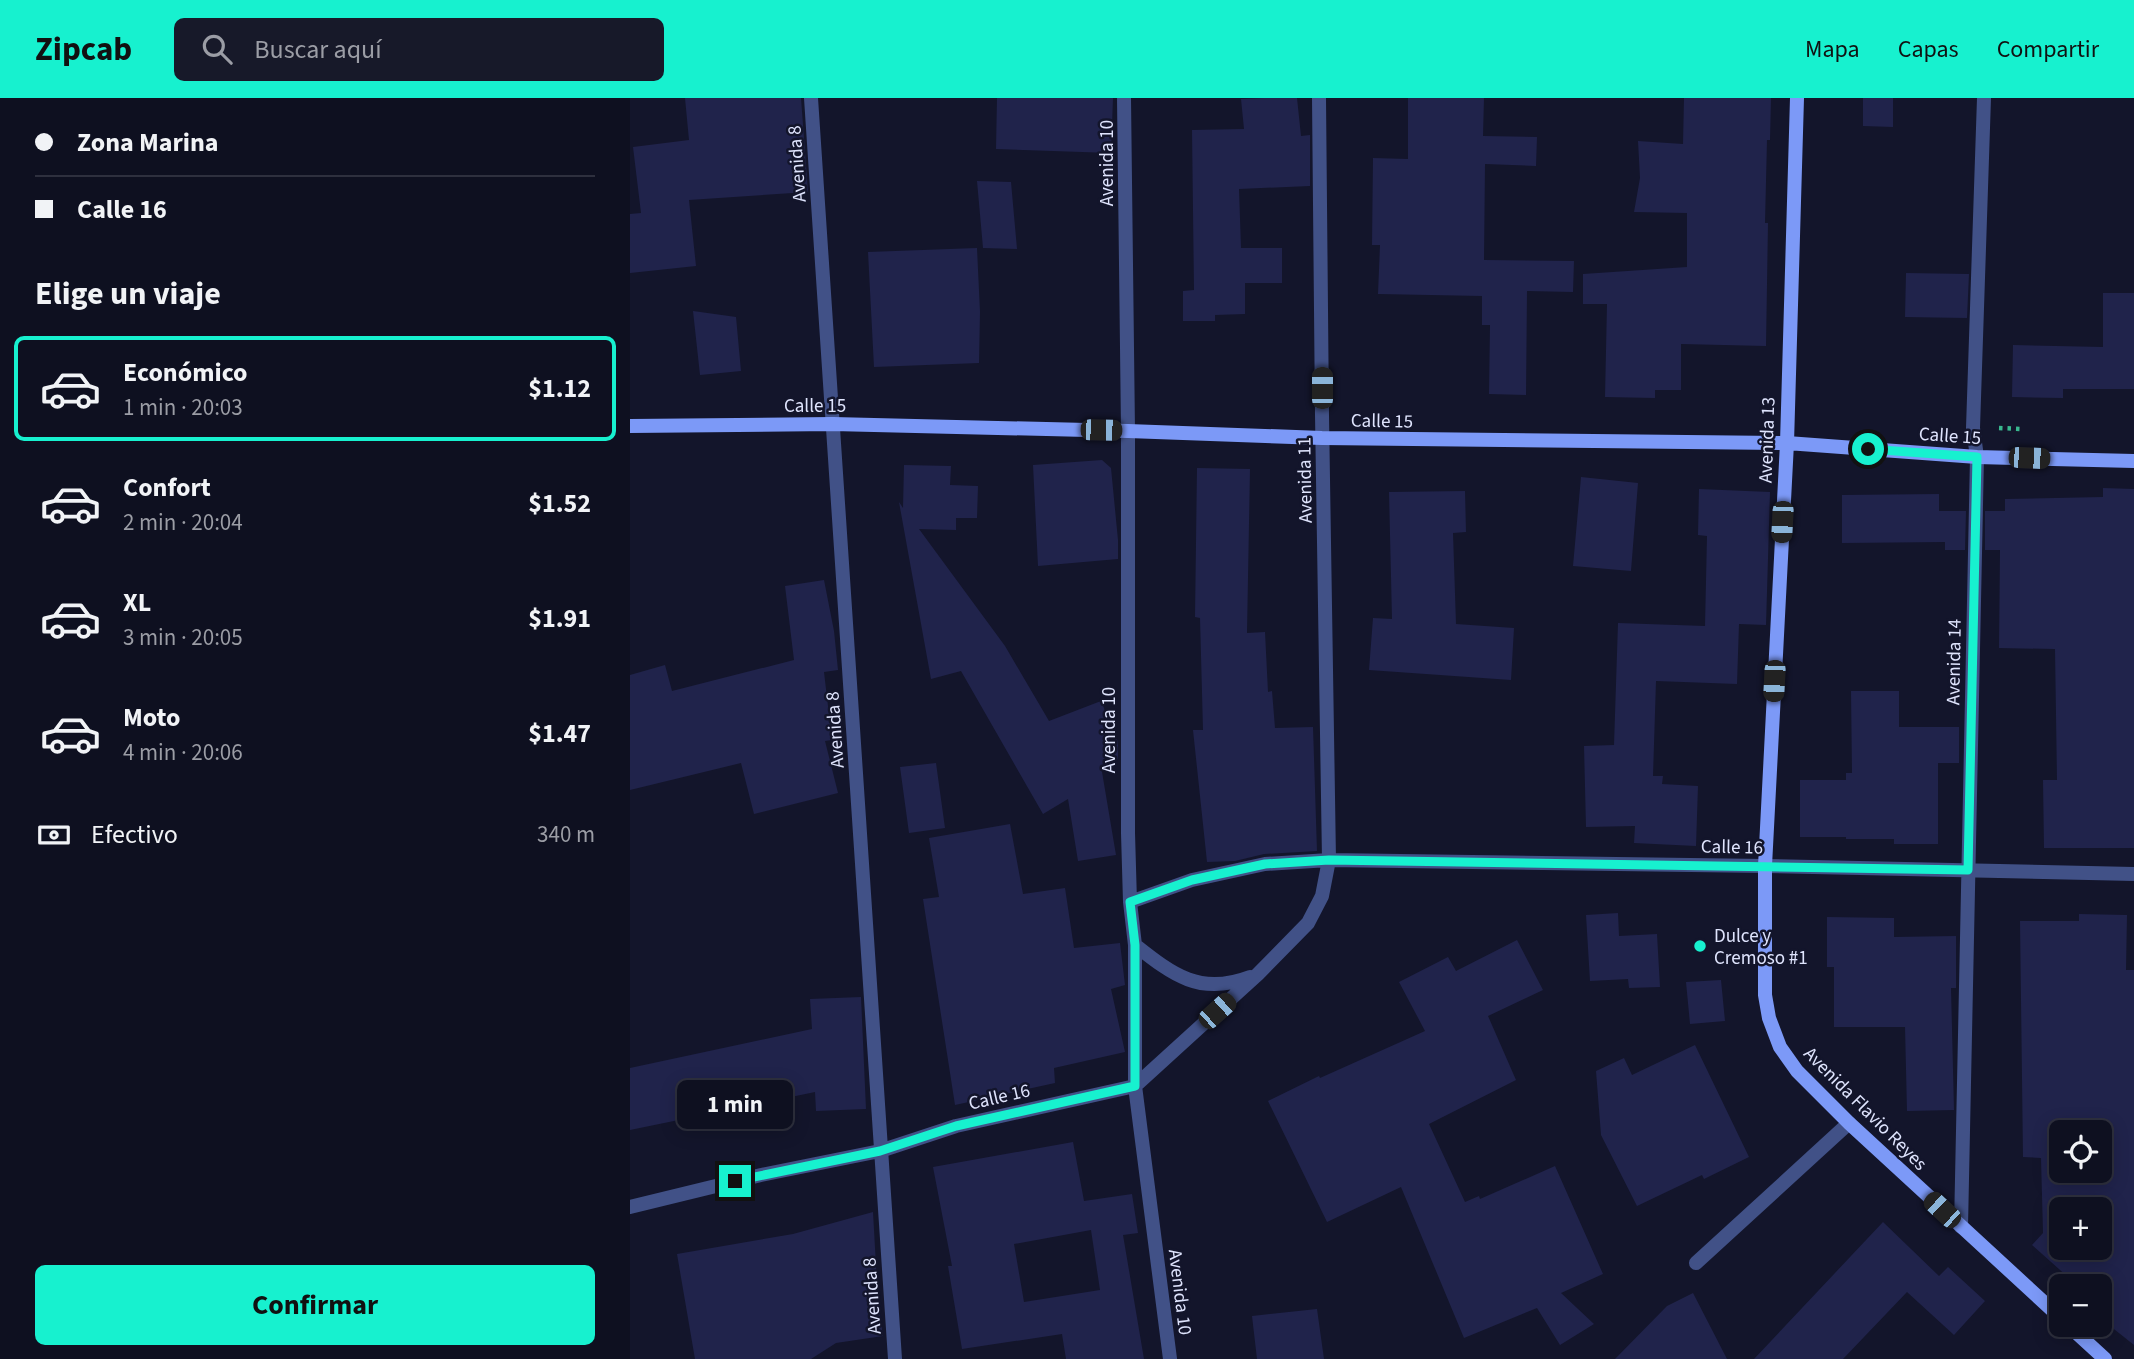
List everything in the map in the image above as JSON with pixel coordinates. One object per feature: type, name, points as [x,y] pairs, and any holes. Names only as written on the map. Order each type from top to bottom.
[{"type":"street","name":"Avenida 8","points":[[811,98],[895,1359]]},
{"type":"street","name":"Avenida 10","points":[[1125,98],[1128,833],[1130,902],[1135,945],[1135,1086],[1170,1359]]},
{"type":"street","name":"Avenida 11","points":[[1320,98],[1329,860]]},
{"type":"street","name":"Avenida 13","points":[[1765,866],[1787,443],[1797,98]]},
{"type":"street","name":"Avenida 14","points":[[1961,1227],[1977,457],[1973,428],[1984,98]]},
{"type":"street","name":"Calle 15","points":[[630,426],[833,424],[1322,438],[1787,443],[1977,457],[2134,461]]},
{"type":"street","name":"Calle 16","points":[[630,1207],[761,1175],[880,1151],[956,1126],[1135,1086],[1258,974],[1308,923],[1322,896],[1329,860]]},
{"type":"street","name":"Calle 16","points":[[1130,902],[1192,880],[1265,864],[1329,860],[2134,874]]},
{"type":"street","name":"Avenida Flavio Reyes","points":[[1765,866],[1765,995],[1769,1018],[1780,1047],[1797,1071],[1849,1123],[2049,1307]]},
{"type":"street","points":[[1135,945],[1164,968],[1198,984],[1234,983],[1258,974]]},
{"type":"street","points":[[1696,1262],[1849,1123]]},
{"type":"street","points":[[2081,1337],[2105,1359]]},
{"type":"building","points":[[685,98],[801,98],[808,192],[689,200],[696,266],[630,273],[630,214],[641,213],[633,147],[689,140]]},
{"type":"building","points":[[997,98],[1113,98],[1111,153],[996,149]]},
{"type":"building","points":[[1297,98],[1301,136],[1310,135],[1310,186],[1239,189],[1241,248],[1282,248],[1282,283],[1245,283],[1245,314],[1215,315],[1215,321],[1183,321],[1183,291],[1194,290],[1192,130],[1244,129],[1241,99]]},
{"type":"building","points":[[1408,98],[1484,98],[1483,136],[1537,137],[1536,166],[1485,164],[1484,260],[1574,261],[1573,292],[1527,291],[1526,395],[1489,394],[1490,325],[1482,325],[1482,296],[1378,294],[1380,245],[1372,245],[1373,158],[1408,159]]},
{"type":"building","points":[[1684,98],[1771,98],[1765,223],[1768,223],[1766,346],[1681,344],[1681,390],[1655,390],[1655,398],[1605,397],[1607,304],[1583,304],[1583,274],[1687,267],[1687,213],[1634,212],[1640,178],[1638,141],[1683,144]]},
{"type":"building","points":[[1863,98],[1893,98],[1893,127],[1863,126]]},
{"type":"building","points":[[977,181],[1011,182],[1017,249],[983,248]]},
{"type":"building","points":[[977,248],[979,363],[874,367],[868,252]]},
{"type":"building","points":[[1906,273],[1969,274],[1967,318],[1905,317]]},
{"type":"building","points":[[2103,293],[2134,293],[2134,389],[2063,389],[2063,398],[2012,397],[2013,345],[2103,347]]},
{"type":"building","points":[[693,311],[736,317],[741,371],[700,375]]},
{"type":"building","points":[[1102,460],[1111,468],[1118,559],[1038,566],[1033,465]]},
{"type":"building","points":[[904,465],[951,466],[950,485],[978,486],[977,518],[956,518],[956,530],[919,529],[1005,646],[1049,721],[1101,701],[1118,742],[1118,759],[1101,766],[1116,855],[1078,861],[1068,799],[1043,814],[961,671],[931,679],[899,502],[903,508]]},
{"type":"building","points":[[1197,468],[1250,469],[1247,633],[1265,632],[1268,692],[1272,691],[1275,728],[1313,727],[1317,851],[1264,854],[1235,861],[1207,862],[1193,730],[1203,730],[1200,618],[1195,617]]},
{"type":"building","points":[[1581,477],[1638,483],[1631,571],[1573,566]]},
{"type":"building","points":[[2103,488],[2134,489],[2134,848],[2044,848],[2043,780],[2057,780],[2055,649],[1999,648],[2000,550],[1985,550],[1985,511],[2005,511],[2005,499],[2103,497]]},
{"type":"building","points":[[1699,489],[1770,492],[1766,625],[1739,624],[1737,684],[1656,681],[1653,776],[1663,776],[1662,784],[1698,786],[1696,846],[1634,843],[1635,826],[1586,827],[1584,746],[1614,745],[1618,623],[1705,626],[1707,536],[1698,535]]},
{"type":"building","points":[[1465,491],[1466,532],[1453,533],[1456,624],[1514,628],[1511,680],[1369,670],[1373,618],[1392,619],[1389,492]]},
{"type":"building","points":[[1939,494],[1939,511],[1966,511],[1965,550],[1945,550],[1945,542],[1842,543],[1842,495]]},
{"type":"building","points":[[824,580],[838,670],[824,672],[832,740],[825,741],[838,793],[754,814],[741,763],[630,790],[630,675],[665,665],[672,691],[794,660],[785,586]]},
{"type":"building","points":[[1851,691],[1899,691],[1899,727],[1959,727],[1959,763],[1938,763],[1938,844],[1894,844],[1894,839],[1800,837],[1800,780],[1846,780],[1846,773],[1852,773]]},
{"type":"building","points":[[936,763],[945,828],[909,833],[900,767]]},
{"type":"building","points":[[1010,824],[1023,894],[1065,888],[1074,948],[1120,943],[1125,985],[1111,989],[1125,1052],[1054,1068],[1055,1083],[955,1105],[923,899],[939,897],[929,838]]},
{"type":"building","points":[[1618,913],[1619,936],[1657,934],[1660,987],[1629,988],[1628,979],[1590,981],[1586,915]]},
{"type":"building","points":[[2079,914],[2127,915],[2126,970],[2134,970],[2134,1345],[2112,1328],[2112,1274],[2065,1274],[2032,1245],[2043,1233],[2041,1158],[2023,1157],[2020,921],[2079,921]]},
{"type":"building","points":[[1827,917],[1894,918],[1894,937],[1956,936],[1956,988],[1951,988],[1954,1110],[1907,1111],[1905,1027],[1834,1027],[1834,967],[1827,967]]},
{"type":"building","points":[[1517,940],[1543,990],[1488,1016],[1516,1080],[1429,1124],[1465,1202],[1479,1196],[1480,1199],[1555,1166],[1603,1274],[1561,1293],[1594,1324],[1560,1345],[1537,1308],[1464,1338],[1401,1187],[1327,1222],[1268,1101],[1425,1031],[1399,982],[1448,957],[1456,971]]},
{"type":"building","points":[[1721,980],[1725,1021],[1690,1024],[1686,982]]},
{"type":"building","points":[[861,997],[866,1109],[816,1111],[815,1092],[630,1130],[630,1068],[812,1029],[810,999]]},
{"type":"building","points":[[1695,1045],[1749,1157],[1704,1179],[1702,1175],[1637,1206],[1601,1135],[1596,1071],[1624,1058],[1632,1075]]},
{"type":"building","points":[[1073,1142],[1084,1201],[1132,1194],[1138,1233],[1123,1235],[1144,1359],[1066,1359],[1062,1334],[962,1349],[948,1266],[952,1266],[933,1167]],"holes":[[[1091,1230],[1100,1290],[1024,1302],[1014,1244]]]},
{"type":"building","points":[[873,1212],[878,1301],[883,1336],[836,1343],[811,1359],[695,1359],[677,1254],[793,1234]]},
{"type":"building","points":[[1883,1222],[1939,1276],[1948,1267],[1985,1301],[1954,1335],[1907,1292],[1843,1359],[1754,1359]]},
{"type":"building","points":[[1693,1293],[1727,1359],[1615,1359],[1667,1306]]},
{"type":"building","points":[[1317,1309],[1324,1359],[1257,1359],[1252,1316]]},
{"type":"place","name":"Dulce y Cremoso #1","points":[[1700,946]]},
{"type":"route","points":[[735,1181],[880,1151],[956,1126],[1135,1086],[1135,945],[1130,902],[1192,880],[1265,864],[1329,860],[1968,870],[1977,457],[1868,449]]}]
